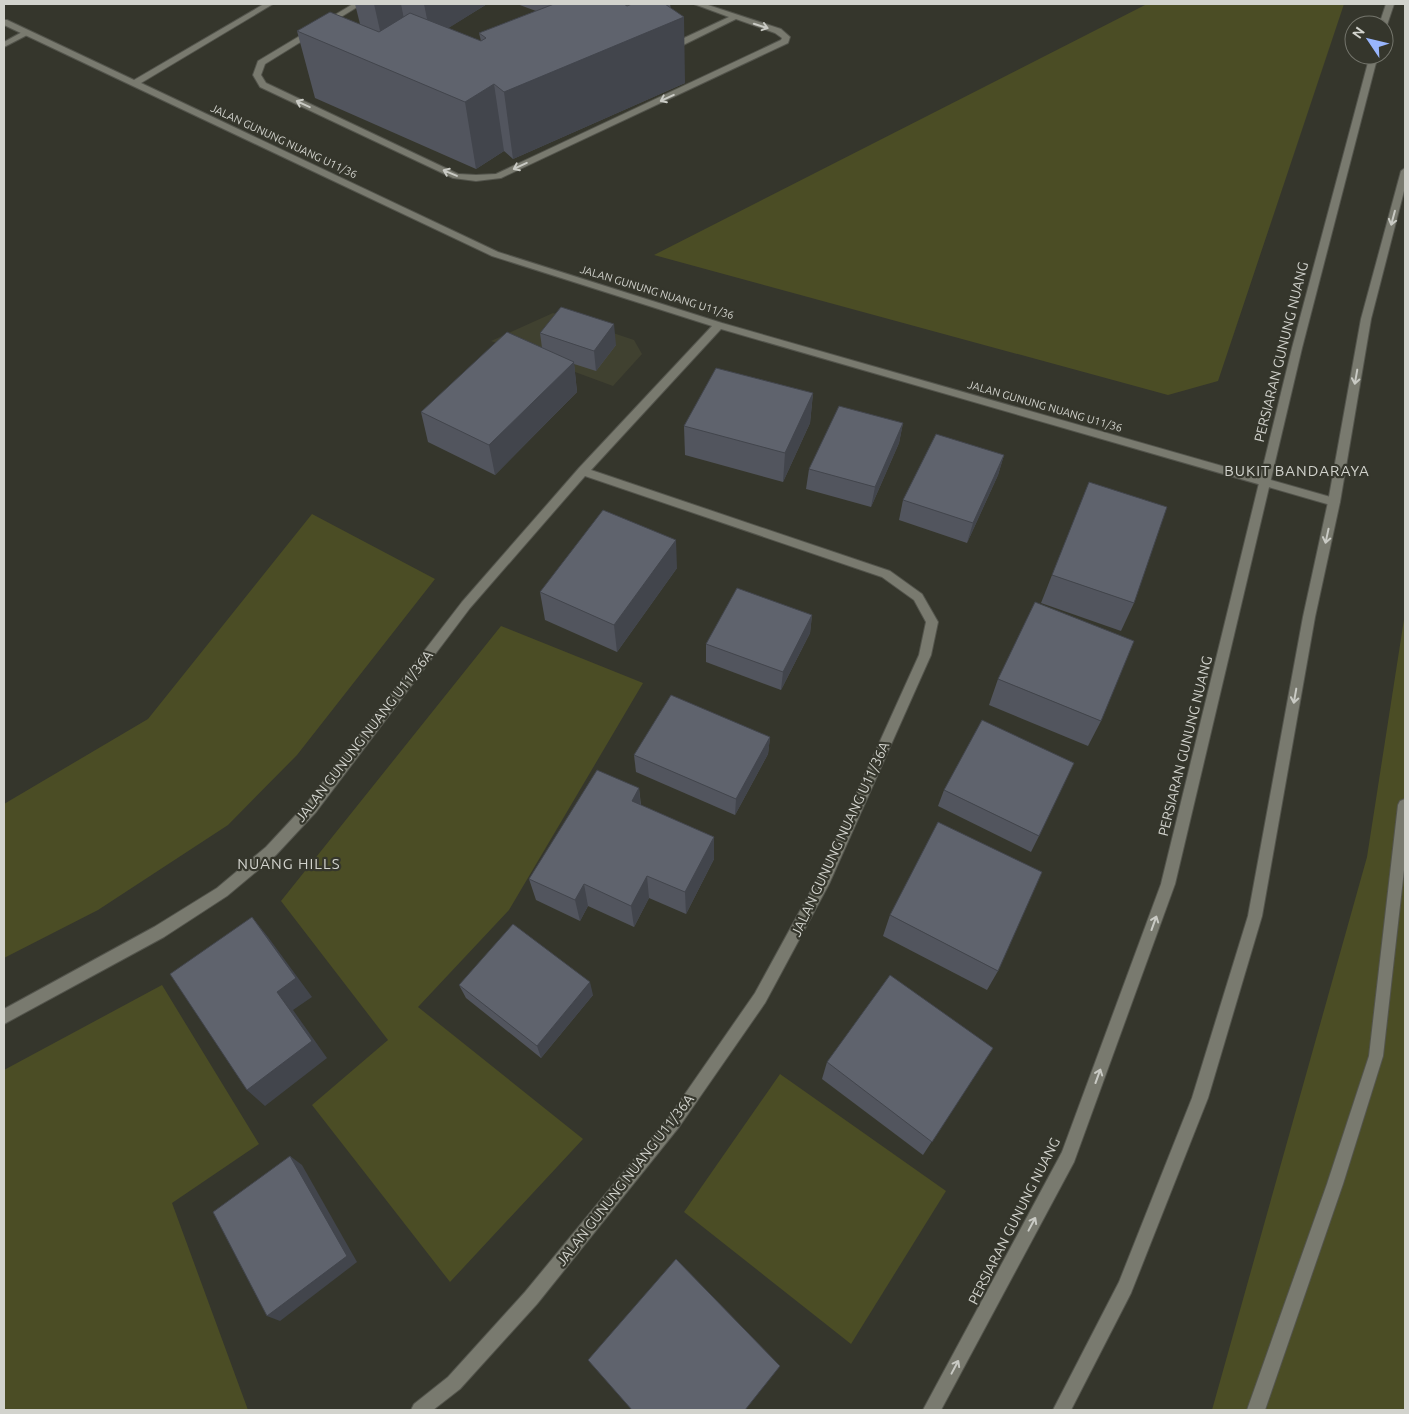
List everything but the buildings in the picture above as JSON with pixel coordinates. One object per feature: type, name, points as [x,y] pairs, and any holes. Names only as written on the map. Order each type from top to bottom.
[{"type":"street","points":[[134,84],[270,4]]},
{"type":"street","points":[[358,4],[261,64],[257,75],[263,86],[456,176],[476,178],[498,176],[785,41],[786,37],[778,31],[698,4]]},
{"type":"street","points":[[663,51],[735,17]]},
{"type":"street","name":"JALAN GUNUNG NUANG U11/36","points":[[4,22],[495,254],[719,325],[1334,502]]},
{"type":"street","points":[[4,45],[27,33]]},
{"type":"street","points":[[288,47],[297,51]]},
{"type":"street","name":"PERSIARAN GUNUNG NUANG","points":[[932,1410],[1068,1156],[1168,884],[1297,348],[1371,65]]},
{"type":"street","points":[[1062,1410],[1125,1287],[1197,1107],[1252,926],[1309,617],[1334,502],[1366,319],[1405,171]]},
{"type":"street","name":"JALAN GUNUNG NUANG U11/36A","points":[[4,1016],[159,932],[222,892],[271,851],[311,808],[466,605],[583,471],[719,325]]},
{"type":"street","name":"JALAN GUNUNG NUANG U11/36A","points":[[420,1410],[454,1383],[531,1298],[674,1122],[760,998],[824,880],[925,655],[932,622],[918,597],[886,574],[583,471]]},
{"type":"street","points":[[1256,1410],[1335,1184],[1376,1056],[1405,805]]},
{"type":"shaded area","points":[[553,313],[634,340],[642,354],[613,386],[491,341]]},
{"type":"green space","points":[[1147,4],[1344,4],[1218,381],[1168,395],[654,255]]},
{"type":"green space","points":[[312,514],[435,579],[297,755],[228,825],[98,910],[4,958],[4,804],[148,719]]},
{"type":"green space","points":[[1405,613],[1405,1410],[1212,1410],[1367,857]]},
{"type":"green space","points":[[501,626],[643,683],[509,910],[418,1007],[583,1139],[450,1282],[312,1105],[388,1040],[281,901]]},
{"type":"green space","points":[[162,985],[259,1144],[172,1203],[248,1410],[4,1410],[4,1070]]},
{"type":"green space","points":[[780,1074],[946,1191],[851,1344],[684,1212]]},
{"type":"district","name":"BUKIT BANDARAYA","points":[[1297,471]]},
{"type":"district","name":"NUANG HILLS","points":[[289,864]]}]
